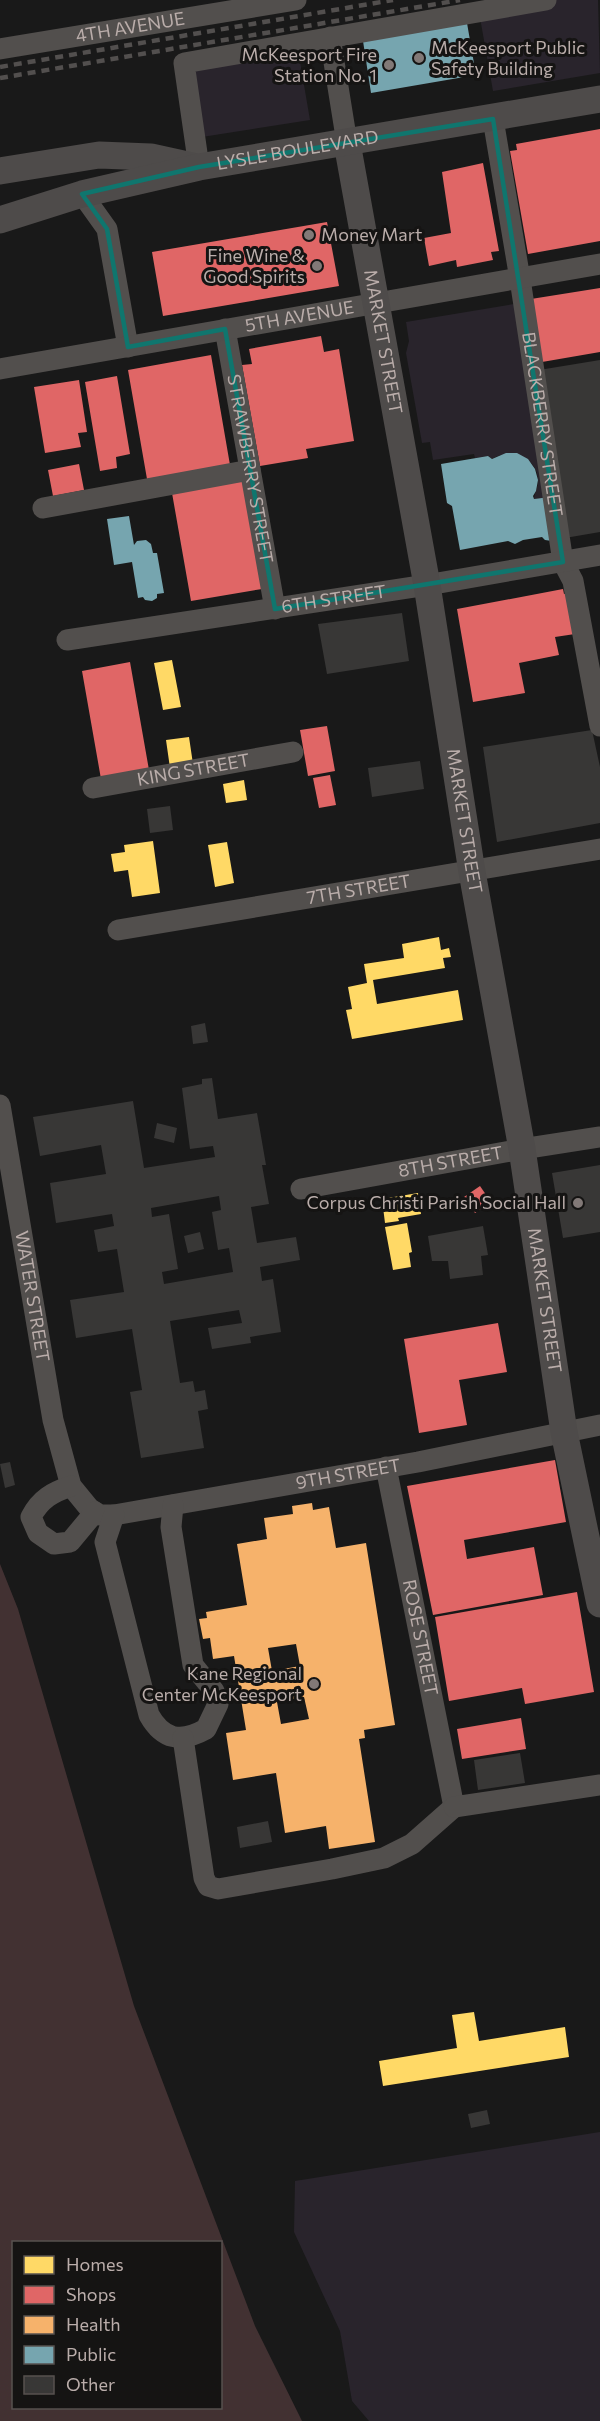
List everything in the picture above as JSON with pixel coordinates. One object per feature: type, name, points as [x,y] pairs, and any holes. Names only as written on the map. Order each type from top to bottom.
[{"type":"main road","name":"LYSLE BOULEVARD","points":[[0,220],[82,194],[199,167],[493,119],[600,99]]},
{"type":"main road","name":"MARKET STREET","points":[[347,143],[427,585],[472,872],[522,1149],[564,1432],[598,1573],[600,1604]]},
{"type":"main road","points":[[0,171],[99,155],[151,157],[199,167]]},
{"type":"street","name":"4TH AVENUE","points":[[0,50],[297,0]]},
{"type":"street","points":[[199,167],[184,63],[546,0]]},
{"type":"street","name":"MARKET STREET","points":[[330,37],[347,143]]},
{"type":"street","name":"BLACKBERRY STREET","points":[[493,119],[564,562],[573,581],[600,726]]},
{"type":"street","points":[[82,194],[107,229],[128,346]]},
{"type":"street","name":"5TH AVENUE","points":[[0,369],[600,264]]},
{"type":"street","name":"STRAWBERRY STREET","points":[[225,329],[275,609]]},
{"type":"street","points":[[43,508],[250,470]]},
{"type":"street","name":"6TH STREET","points":[[67,640],[427,585],[600,555]]},
{"type":"street","name":"KING STREET","points":[[93,788],[293,752]]},
{"type":"street","name":"7TH STREET","points":[[117,930],[600,849]]},
{"type":"street","name":"WATER STREET","points":[[0,1105],[53,1420],[71,1486]]},
{"type":"street","name":"8TH STREET","points":[[301,1189],[600,1137]]},
{"type":"street","name":"9TH STREET","points":[[104,1514],[174,1505],[386,1467],[600,1425]]},
{"type":"street","name":"ROSE STREET","points":[[386,1467],[454,1807]]},
{"type":"street","points":[[71,1486],[88,1508],[104,1514],[70,1542],[54,1544],[38,1533],[31,1517],[36,1506],[53,1492],[71,1486]]},
{"type":"street","points":[[104,1514],[105,1542],[149,1715],[156,1727],[169,1736],[183,1737],[206,1729],[218,1704],[214,1691],[192,1665],[171,1527],[174,1505]]},
{"type":"street","points":[[183,1737],[204,1878],[208,1886],[218,1889],[384,1858],[412,1844],[454,1807],[600,1785]]},
{"type":"highlighted area","points":[[493,119],[563,562],[275,609],[225,329],[128,347],[107,229],[82,194],[199,167]]},
{"type":"shaded area","points":[[546,0],[598,0],[600,73],[493,91],[479,12]]},
{"type":"shaded area","points":[[298,50],[310,120],[202,137],[191,72]]},
{"type":"shaded area","points":[[520,303],[550,497],[534,499],[538,484],[537,473],[528,460],[515,454],[492,459],[488,456],[475,458],[474,454],[433,460],[430,442],[422,443],[406,353],[409,341],[406,322]]},
{"type":"shaded area","points":[[0,1564],[18,1609],[134,2006],[255,2326],[302,2421],[0,2421]]},
{"type":"shaded area","points":[[600,2132],[600,2421],[369,2421],[352,2401],[340,2331],[294,2232],[295,2181]]},
{"type":"building: Homes","points":[[172,660],[181,707],[163,710],[154,663]]},
{"type":"building: Homes","points":[[189,737],[193,764],[170,768],[166,740]]},
{"type":"building: Homes","points":[[244,780],[247,800],[226,803],[223,784]]},
{"type":"building: Homes","points":[[153,841],[160,893],[132,897],[128,870],[114,872],[111,854],[125,852],[124,845]]},
{"type":"building: Homes","points":[[227,842],[234,883],[215,887],[208,845]]},
{"type":"building: Homes","points":[[439,937],[441,950],[449,948],[451,957],[443,958],[445,968],[373,980],[377,1004],[458,990],[463,1020],[352,1039],[346,1010],[352,1009],[348,987],[367,983],[364,964],[404,958],[402,944]]},
{"type":"building: Homes","points":[[418,1193],[421,1214],[385,1223],[382,1199]]},
{"type":"building: Homes","points":[[407,1223],[412,1252],[409,1253],[411,1267],[393,1270],[385,1227]]},
{"type":"building: Homes","points":[[474,2012],[479,2041],[565,2027],[569,2057],[383,2086],[379,2061],[457,2048],[452,2015]]},
{"type":"building: Shops","points":[[600,129],[600,241],[528,254],[510,151],[517,150],[516,144]]},
{"type":"building: Shops","points":[[483,163],[499,251],[491,252],[493,260],[457,267],[456,260],[429,266],[424,238],[451,233],[442,172]]},
{"type":"building: Shops","points":[[327,222],[339,286],[163,316],[152,252]]},
{"type":"building: Shops","points":[[600,288],[600,352],[542,362],[531,299]]},
{"type":"building: Shops","points":[[321,336],[324,352],[339,349],[354,441],[306,449],[308,458],[260,466],[242,365],[252,364],[249,349]]},
{"type":"building: Shops","points":[[211,355],[230,465],[147,479],[128,370]]},
{"type":"building: Shops","points":[[117,376],[130,454],[116,457],[117,468],[100,471],[85,382]]},
{"type":"building: Shops","points":[[79,380],[87,432],[78,433],[81,447],[45,453],[34,387]]},
{"type":"building: Shops","points":[[79,464],[84,490],[53,496],[48,470]]},
{"type":"building: Shops","points":[[243,480],[262,589],[191,601],[172,493]]},
{"type":"building: Shops","points":[[563,589],[564,594],[567,593],[575,634],[555,637],[559,655],[519,663],[525,693],[473,702],[457,609]]},
{"type":"building: Shops","points":[[130,662],[149,770],[101,779],[82,671]]},
{"type":"building: Shops","points":[[327,726],[335,771],[308,776],[300,730]]},
{"type":"building: Shops","points":[[330,775],[336,805],[319,808],[313,778]]},
{"type":"building: Shops","points":[[480,1186],[491,1202],[475,1213],[464,1197]]},
{"type":"building: Shops","points":[[498,1323],[507,1372],[459,1380],[467,1425],[419,1433],[404,1339]]},
{"type":"building: Shops","points":[[555,1460],[566,1522],[464,1540],[467,1559],[534,1547],[543,1595],[433,1615],[407,1486]]},
{"type":"building: Shops","points":[[577,1592],[594,1692],[525,1704],[522,1688],[449,1701],[435,1617]]},
{"type":"building: Shops","points":[[521,1718],[526,1749],[462,1759],[457,1729]]},
{"type":"building: Health","name":"Kane Regional Center McKeesport","points":[[312,1503],[313,1510],[329,1507],[336,1548],[366,1543],[395,1725],[364,1730],[365,1738],[359,1739],[375,1842],[329,1849],[326,1826],[285,1833],[276,1773],[233,1780],[226,1733],[246,1730],[234,1656],[213,1659],[210,1638],[203,1639],[199,1619],[207,1618],[206,1612],[247,1605],[237,1544],[267,1539],[264,1518],[293,1514],[292,1506]],"holes":[[[296,1644],[300,1666],[272,1671],[268,1648]],[[304,1697],[309,1719],[281,1724],[277,1702]]]},
{"type":"building: Public","name":"McKeesport Public Safety Building","points":[[467,23],[476,75],[371,93],[363,41]]},
{"type":"building: Public","points":[[506,453],[517,453],[528,459],[535,469],[538,480],[534,499],[550,497],[552,541],[542,537],[523,540],[515,544],[508,541],[460,550],[452,506],[447,503],[441,464],[488,456],[492,459]]},
{"type":"building: Public","points":[[129,516],[134,545],[137,541],[146,540],[151,544],[153,553],[157,553],[164,593],[157,594],[157,598],[152,601],[145,600],[143,597],[138,598],[132,562],[114,565],[107,519]]},
{"type":"building: Other","points":[[600,360],[600,532],[565,538],[539,370]]},
{"type":"building: Other","points":[[402,613],[409,661],[327,674],[318,624]]},
{"type":"building: Other","points":[[592,730],[600,767],[600,823],[497,842],[483,747]]},
{"type":"building: Other","points":[[420,761],[424,789],[372,797],[368,768]]},
{"type":"building: Other","points":[[170,806],[173,830],[150,833],[147,809]]},
{"type":"building: Other","points":[[205,1023],[208,1042],[193,1044],[191,1026]]},
{"type":"building: Other","points":[[212,1078],[218,1119],[257,1113],[266,1165],[262,1165],[269,1204],[251,1207],[257,1243],[296,1237],[300,1260],[260,1267],[262,1281],[273,1279],[281,1332],[250,1337],[251,1343],[212,1349],[208,1328],[242,1323],[239,1310],[170,1321],[180,1383],[193,1381],[195,1392],[205,1390],[208,1409],[198,1411],[204,1448],[141,1458],[130,1392],[142,1390],[132,1329],[76,1338],[70,1300],[124,1292],[117,1249],[98,1252],[94,1230],[114,1226],[112,1214],[56,1223],[50,1183],[106,1174],[101,1145],[40,1156],[33,1117],[133,1101],[144,1168],[215,1157],[213,1146],[190,1149],[182,1088],[202,1084],[202,1079]],"holes":[[[219,1196],[221,1210],[212,1212],[218,1250],[229,1248],[233,1272],[164,1284],[162,1272],[178,1269],[169,1214],[152,1217],[151,1208]]]},
{"type":"building: Other","points":[[157,1123],[177,1128],[174,1143],[154,1138]]},
{"type":"building: Other","name":"Corpus Christi Parish Social Hall","points":[[600,1165],[600,1232],[563,1238],[552,1173]]},
{"type":"building: Other","points":[[483,1226],[488,1255],[481,1256],[483,1275],[450,1279],[448,1261],[432,1261],[428,1236]]},
{"type":"building: Other","points":[[200,1232],[204,1249],[188,1253],[184,1236]]},
{"type":"building: Other","points":[[10,1462],[15,1485],[5,1488],[0,1464]]},
{"type":"building: Other","points":[[520,1753],[525,1783],[478,1790],[474,1760]]},
{"type":"building: Other","points":[[268,1821],[272,1842],[240,1848],[237,1827]]},
{"type":"building: Other","points":[[487,2110],[490,2124],[471,2128],[468,2114]]},
{"type":"railway","points":[[0,67],[393,0]]},
{"type":"railway","points":[[0,78],[460,0]]},
{"type":"place","name":"McKeesport Public Safety Building","points":[[419,58]]},
{"type":"place","name":"McKeesport Fire Station No. 1","points":[[389,65]]},
{"type":"place","name":"Money Mart","points":[[309,235]]},
{"type":"place","name":"Fine Wine & Good Spirits","points":[[317,266]]},
{"type":"place","name":"Corpus Christi Parish Social Hall","points":[[578,1203]]},
{"type":"place","name":"Kane Regional Center McKeesport","points":[[314,1684]]}]
